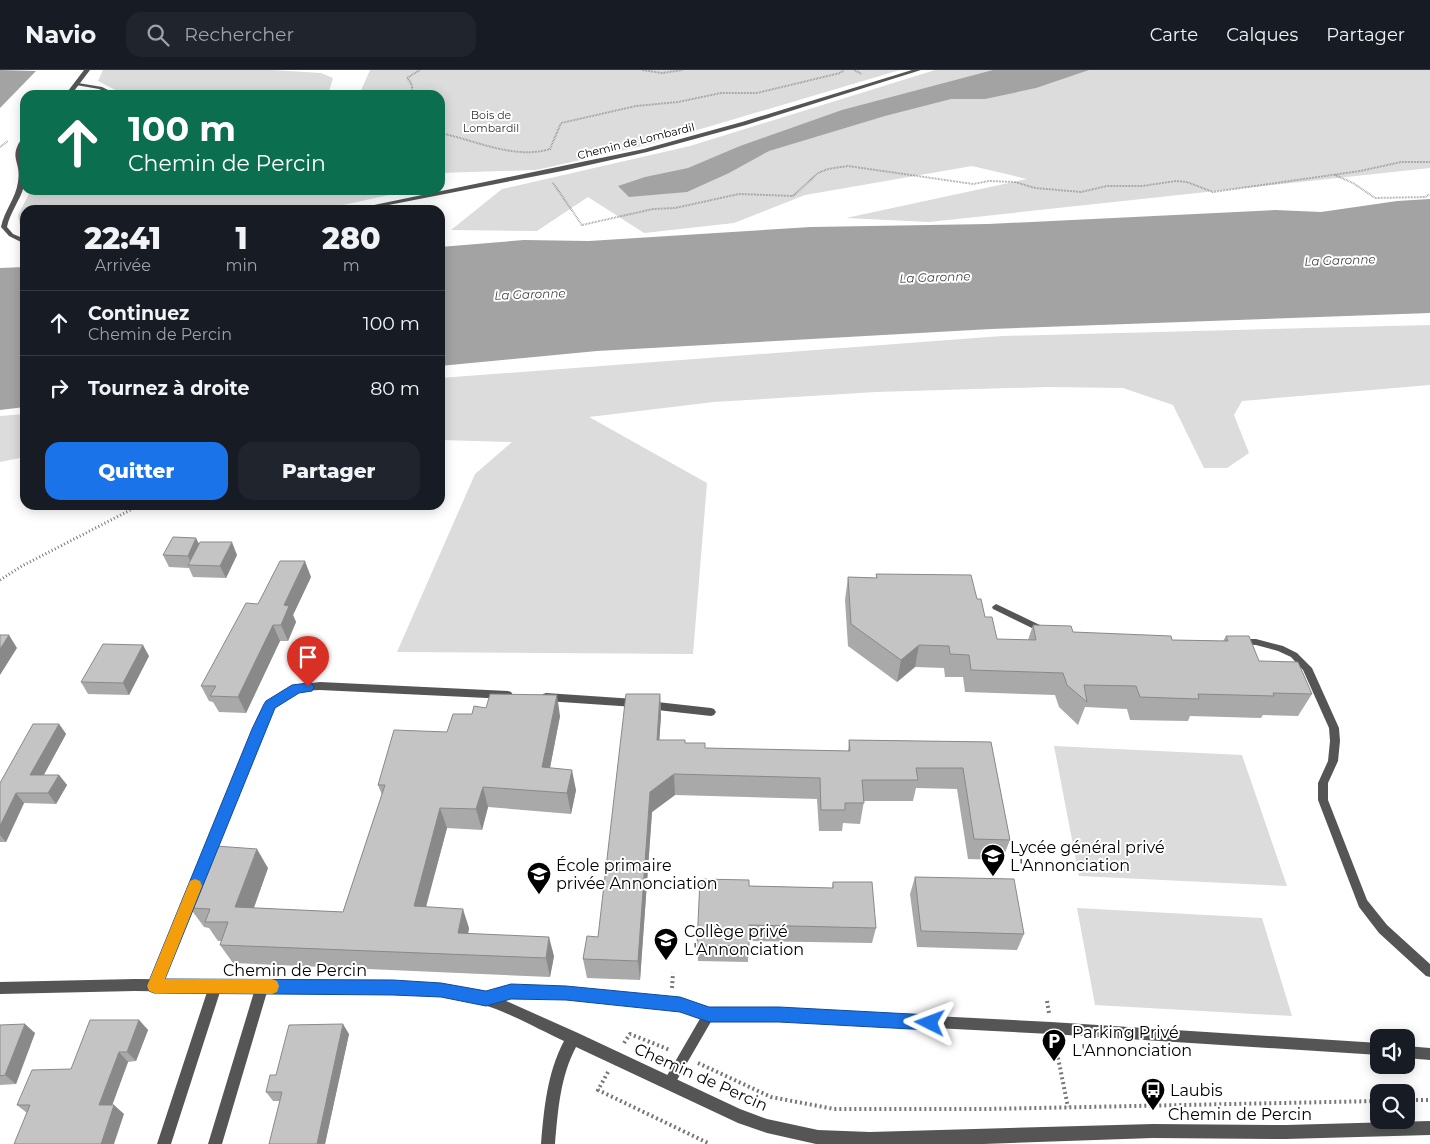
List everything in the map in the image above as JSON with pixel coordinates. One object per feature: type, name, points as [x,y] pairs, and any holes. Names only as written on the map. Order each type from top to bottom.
[{"type":"street","points":[[73,90],[87,70]]},
{"type":"street","name":"Chemin de Lombardil","points":[[445,190],[545,173],[687,140],[918,70]]},
{"type":"street","points":[[20,144],[16,154],[20,167]]},
{"type":"street","points":[[20,191],[5,216],[4,227],[11,235],[20,240]]},
{"type":"street","name":"Chemin de Lombardil","points":[[376,205],[423,195]]},
{"type":"street","name":"Chemin de Percin","points":[[0,988],[154,986],[441,990],[486,999],[738,1116],[767,1126],[818,1137],[1010,1140],[1430,1128]]},
{"type":"street","points":[[164,1144],[215,987]]},
{"type":"street","points":[[215,1144],[262,987]]},
{"type":"street","points":[[548,1144],[553,1088],[564,1053],[573,1038]]},
{"type":"lane","points":[[78,84],[105,90]]},
{"type":"lane","points":[[996,607],[1055,636]]},
{"type":"lane","points":[[1226,642],[1256,642],[1280,648],[1294,655],[1307,668],[1334,728],[1333,761],[1323,783],[1323,800],[1363,903],[1383,929],[1430,972]]},
{"type":"lane","points":[[154,986],[258,729],[270,704],[296,688],[320,686],[518,696]]},
{"type":"lane","points":[[538,696],[598,699],[711,712]]},
{"type":"lane","points":[[486,999],[511,991],[566,993],[680,1004],[709,1014],[779,1014],[1052,1028],[1370,1048]]},
{"type":"lane","points":[[670,1083],[709,1014]]},
{"type":"lane","points":[[1415,1053],[1430,1054]]},
{"type":"path","points":[[412,90],[411,82],[407,78],[420,70]]},
{"type":"path","points":[[642,70],[650,73],[662,73],[683,70]]},
{"type":"path","points":[[445,135],[466,141],[539,153],[550,150],[556,131],[561,124],[569,121],[636,106],[678,102],[698,96],[757,93],[822,78],[844,70]]},
{"type":"path","points":[[545,173],[564,197],[582,225],[634,215],[653,209],[675,208],[740,194],[754,193],[794,196],[800,192],[808,179],[819,172],[838,165],[870,166],[973,184],[989,181],[1015,182],[1035,188],[1081,192],[1107,186],[1142,186],[1176,181],[1187,182],[1213,192],[1360,171],[1401,162],[1430,162]]},
{"type":"path","points":[[1332,174],[1354,183],[1375,198],[1425,196],[1430,194]]},
{"type":"path","points":[[0,580],[22,566],[131,510]]},
{"type":"path","points":[[1047,1001],[1068,1107]]},
{"type":"path","points":[[630,1034],[771,1097],[834,1109],[988,1110],[1370,1101]]},
{"type":"path","points":[[615,1058],[598,1090],[710,1144]]},
{"type":"path","points":[[1415,1100],[1430,1100]]},
{"type":"green space","points":[[103,70],[273,70],[321,73],[333,78],[329,90],[115,90],[98,81]]},
{"type":"green space","name":"Bois de Lombardil","points":[[370,70],[900,70],[647,145],[536,170],[445,173],[445,90],[361,90]]},
{"type":"green space","points":[[935,70],[1430,70],[1430,168],[929,222],[846,218],[1027,179],[972,166],[805,195],[734,223],[644,233],[588,197],[537,231],[451,230],[502,189],[690,146]]},
{"type":"green space","points":[[28,195],[389,195],[343,205],[23,205]]},
{"type":"green space","points":[[1430,325],[1430,385],[1242,401],[1234,415],[1249,453],[1227,468],[1204,468],[1173,405],[1123,388],[1047,387],[876,392],[714,402],[589,417],[707,483],[693,654],[397,652],[475,474],[512,442],[445,440],[445,378],[1002,336]]},
{"type":"green space","points":[[20,414],[20,458],[0,462],[0,416]]},
{"type":"green space","points":[[1054,746],[1242,755],[1287,886],[1079,876]]},
{"type":"green space","points":[[1077,908],[1262,918],[1292,1016],[1095,1005]]},
{"type":"water","points":[[0,70],[36,71],[0,108]]},
{"type":"water","points":[[993,70],[1089,70],[1036,88],[985,99],[951,99],[885,116],[769,151],[729,173],[687,192],[629,197],[618,186],[645,177],[688,168],[740,146],[842,110]]},
{"type":"water","name":"La Garonne","points":[[1430,199],[1430,313],[991,329],[597,351],[445,366],[445,247],[524,240],[589,241],[811,227],[988,224],[1275,210],[1321,212],[1397,201]]},
{"type":"water","points":[[20,267],[20,408],[0,410],[0,268]]},
{"type":"building","points":[[173,537],[196,538],[188,556],[163,555]]},
{"type":"building","points":[[200,542],[232,542],[220,566],[188,565]]},
{"type":"building","points":[[280,561],[305,561],[284,605],[289,606],[281,625],[273,625],[238,697],[210,696],[216,686],[201,686],[246,603],[258,604]]},
{"type":"building","points":[[876,574],[971,575],[977,599],[981,599],[985,617],[992,617],[997,639],[1036,640],[1033,625],[1071,626],[1073,632],[1171,636],[1172,640],[1228,641],[1226,636],[1249,636],[1259,661],[1298,662],[1312,694],[1273,693],[1274,696],[1198,694],[1199,699],[1140,697],[1136,686],[1084,685],[1087,702],[1067,685],[1063,673],[971,670],[969,655],[950,654],[949,646],[919,645],[901,660],[851,624],[848,577],[877,578]]},
{"type":"building","points":[[0,635],[9,635],[0,649]]},
{"type":"building","points":[[103,644],[143,645],[123,683],[81,682]]},
{"type":"building","points":[[490,694],[557,695],[542,767],[572,770],[567,793],[483,787],[476,809],[440,808],[414,906],[463,909],[458,933],[549,937],[546,958],[220,945],[228,922],[205,922],[210,909],[190,908],[216,846],[257,849],[235,907],[343,912],[385,785],[378,785],[394,730],[447,732],[453,714],[472,714],[474,706],[486,708]]},
{"type":"building","points":[[626,694],[660,694],[657,740],[685,740],[685,743],[705,743],[705,748],[850,751],[849,740],[991,742],[1010,840],[974,839],[963,768],[916,768],[918,780],[862,780],[864,803],[845,803],[845,810],[821,810],[820,778],[674,774],[650,792],[638,961],[583,959],[587,936],[598,937]]},
{"type":"building","points":[[33,724],[59,724],[30,775],[59,775],[48,793],[16,793],[0,826],[0,783]]},
{"type":"building","points":[[915,877],[1014,879],[1024,934],[921,931]]},
{"type":"building","points":[[700,879],[749,880],[749,886],[833,888],[833,882],[872,882],[876,928],[749,925],[749,946],[697,945]]},
{"type":"building","points":[[90,1020],[139,1020],[127,1052],[119,1052],[99,1105],[114,1105],[101,1144],[14,1144],[30,1105],[17,1105],[32,1070],[71,1069]]},
{"type":"building","points":[[25,1024],[5,1075],[0,1076],[0,1025]]},
{"type":"building","points":[[343,1024],[317,1144],[269,1144],[282,1092],[266,1092],[270,1075],[276,1075],[289,1025]]},
{"type":"slow traffic","points":[[195,886],[154,986],[272,986]]},
{"type":"place","name":"Lycée général privé L'Annonciation","points":[[993,877]]},
{"type":"place","name":"École primaire privée Annonciation","points":[[539,895]]},
{"type":"place","name":"Collège privé L'Annonciation","points":[[666,961]]},
{"type":"place","name":"Parking Privé L'Annonciation","points":[[1054,1062]]},
{"type":"place","name":"Laubis","points":[[1153,1111]]},
{"type":"route","points":[[308,687],[296,688],[270,704],[258,729],[154,986],[393,988],[441,990],[486,999],[511,991],[566,993],[680,1004],[709,1014],[779,1014],[930,1023]]}]
